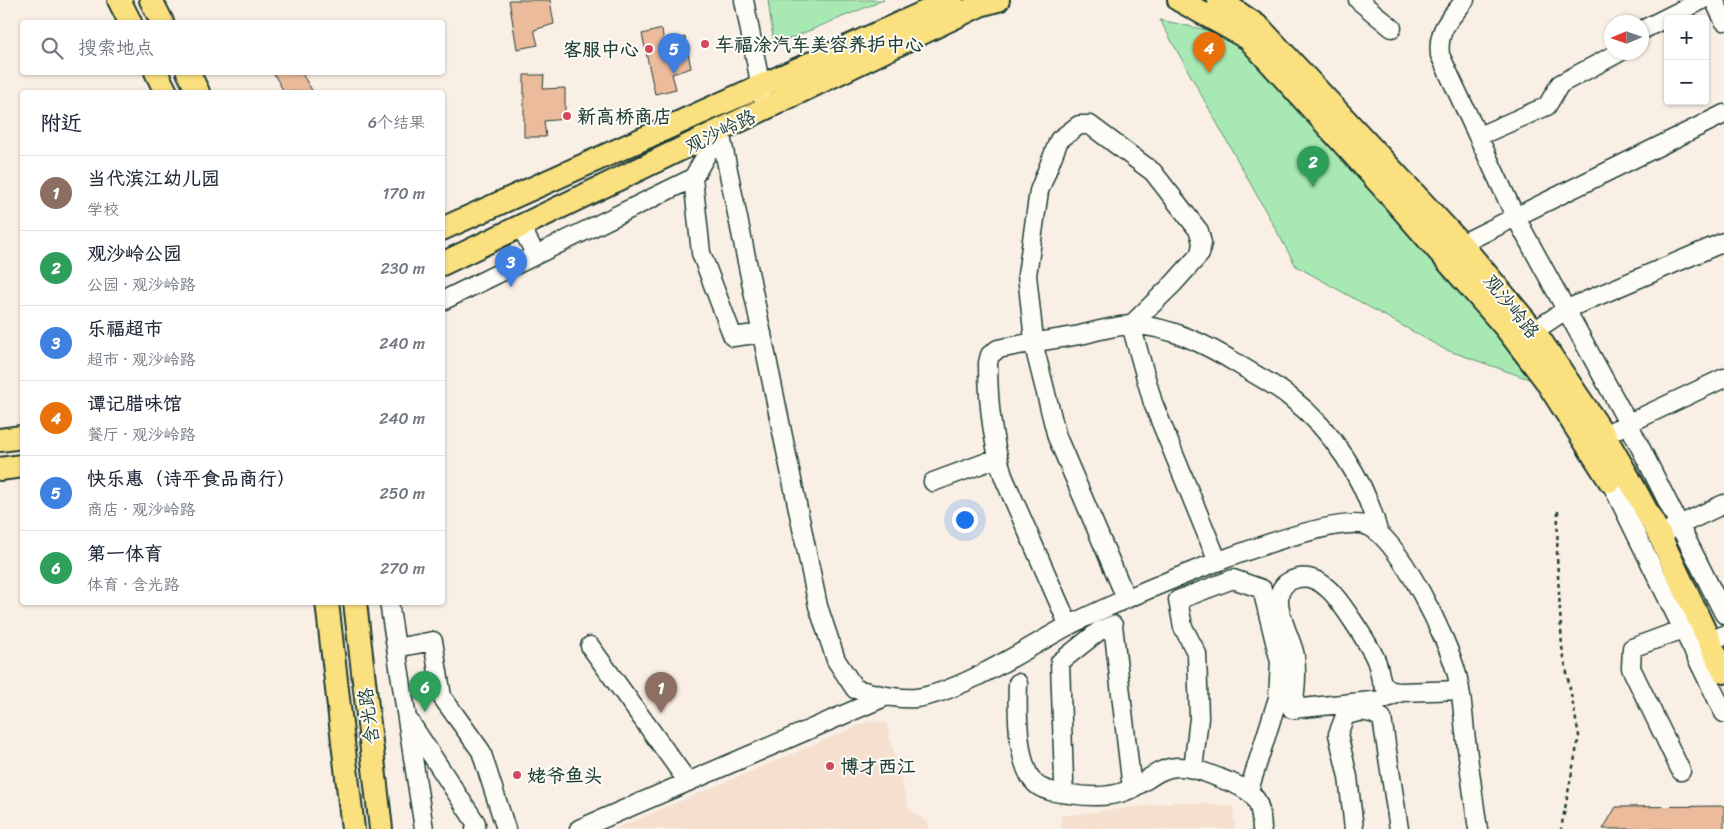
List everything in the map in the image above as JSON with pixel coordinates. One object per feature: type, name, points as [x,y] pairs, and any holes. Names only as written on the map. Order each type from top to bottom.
[{"type":"main road","points":[[119,0],[129,20]]},
{"type":"main road","points":[[151,0],[161,20]]},
{"type":"main road","name":"观沙岭路","points":[[445,228],[952,0]]},
{"type":"main road","name":"观沙岭路","points":[[445,263],[980,5],[998,0]]},
{"type":"main road","name":"观沙岭路","points":[[1179,0],[1249,38],[1381,185],[1506,328],[1550,386],[1610,481]]},
{"type":"main road","name":"观沙岭路","points":[[1229,2],[1259,27],[1460,244],[1534,331],[1604,435],[1659,534],[1702,636],[1724,672]]},
{"type":"main road","points":[[158,75],[165,90]]},
{"type":"main road","points":[[190,75],[197,90]]},
{"type":"main road","points":[[0,440],[20,437]]},
{"type":"main road","points":[[0,469],[20,466]]},
{"type":"main road","name":"含光路","points":[[327,605],[353,829]]},
{"type":"main road","name":"含光路","points":[[355,605],[381,829]]},
{"type":"street","points":[[744,0],[765,109]]},
{"type":"street","points":[[1358,0],[1392,28]]},
{"type":"street","points":[[1465,0],[1444,27],[1438,41],[1440,55],[1516,218],[1628,423],[1724,612],[1702,636],[1632,648],[1631,668],[1681,771]]},
{"type":"street","points":[[1649,26],[1702,0]]},
{"type":"street","points":[[1714,0],[1724,21]]},
{"type":"street","points":[[1479,136],[1547,106],[1560,84],[1605,60]]},
{"type":"street","points":[[1460,244],[1724,114]]},
{"type":"street","points":[[1126,598],[1057,437],[1034,343],[1027,275],[1039,191],[1059,140],[1079,125],[1090,125],[1153,172],[1200,231],[1202,244],[1200,254],[1173,284],[1131,325]]},
{"type":"street","points":[[445,300],[693,178],[720,131]]},
{"type":"street","points":[[720,131],[818,606],[836,660],[855,689],[887,696],[916,698],[960,685],[1069,626],[1126,598],[1218,562],[1295,536],[1343,523],[1361,524],[1378,531]]},
{"type":"street","points":[[693,178],[701,253],[733,338],[762,333]]},
{"type":"street","points":[[521,227],[536,255]]},
{"type":"street","points":[[1534,331],[1567,309],[1724,242]]},
{"type":"street","points":[[1131,325],[1153,403],[1218,562]]},
{"type":"street","points":[[1069,626],[1004,478],[998,458],[993,434],[988,362],[990,355],[998,349],[1131,325],[1156,328],[1180,335],[1221,354],[1289,396],[1314,418],[1340,450],[1372,508],[1378,531],[1400,557],[1415,580],[1450,656],[1460,690],[1478,829]]},
{"type":"street","points":[[1604,435],[1724,378]]},
{"type":"street","points":[[933,482],[998,458]]},
{"type":"street","points":[[1610,481],[1702,636],[1724,713]]},
{"type":"street","points":[[1659,534],[1724,504]]},
{"type":"street","points":[[1400,692],[1382,700],[1292,709],[1296,691],[1295,656],[1278,611],[1281,591],[1289,582],[1299,578],[1310,578],[1328,588],[1340,601],[1377,662],[1383,685],[1394,692],[1460,690]]},
{"type":"street","points":[[1193,769],[1199,718],[1197,654],[1182,627],[1178,600],[1234,579],[1262,589],[1280,662],[1278,698],[1249,790]]},
{"type":"street","points":[[389,605],[424,829]]},
{"type":"street","points":[[1064,781],[1060,662],[1098,631],[1113,625],[1132,789]]},
{"type":"street","points":[[396,648],[433,641],[442,698],[481,751],[506,829]]},
{"type":"street","points":[[590,646],[688,782]]},
{"type":"street","points":[[1018,683],[1017,703],[1024,766],[1030,778],[1040,788],[1086,797],[1116,795],[1132,789],[1161,771],[1177,767],[1193,769],[1249,790],[1256,799],[1262,816],[1262,829]]},
{"type":"street","points":[[579,829],[887,696]]},
{"type":"street","points":[[1354,829],[1348,777],[1338,734],[1345,716],[1359,710],[1371,712],[1382,718],[1399,829]]},
{"type":"street","points":[[407,718],[476,823],[475,829]]},
{"type":"path","points":[[1558,511],[1556,557],[1562,647],[1579,736],[1561,829]]},
{"type":"shaded area","name":"博才西江","points":[[870,721],[886,723],[909,809],[927,822],[928,829],[614,829]]},
{"type":"shaded area","points":[[1175,802],[1233,806],[1235,829],[1061,829],[1061,816]]},
{"type":"green space","points":[[768,0],[884,0],[774,45]]},
{"type":"green space","points":[[1160,20],[1249,39],[1540,383],[1444,349],[1296,266]]},
{"type":"building","points":[[509,0],[550,0],[554,24],[534,30],[538,45],[517,49]]},
{"type":"building","points":[[662,29],[664,44],[685,37],[691,68],[672,74],[676,89],[655,94],[642,34]]},
{"type":"building","points":[[275,75],[303,75],[312,90],[283,90]]},
{"type":"building","points":[[524,75],[544,75],[543,89],[565,88],[565,119],[544,121],[546,137],[524,137]]},
{"type":"building","points":[[1724,806],[1724,829],[1603,829],[1616,807]]},
{"type":"place","name":"车福涂汽车美容养护中心","points":[[705,44]]},
{"type":"place","name":"客服中心","points":[[649,49]]},
{"type":"place","name":"谭记腊味馆","points":[[1209,73]]},
{"type":"place","name":"快乐惠（诗平食品商行）","points":[[674,74]]},
{"type":"place","name":"新高桥商店","points":[[567,116]]},
{"type":"place","name":"观沙岭公园","points":[[1313,187]]},
{"type":"place","name":"乐福超市","points":[[511,287]]},
{"type":"place","name":"第一体育","points":[[425,712]]},
{"type":"place","name":"当代滨江幼儿园","points":[[661,713]]},
{"type":"place","name":"博才西江","points":[[830,766]]},
{"type":"place","name":"姥爷鱼头","points":[[517,775]]}]
